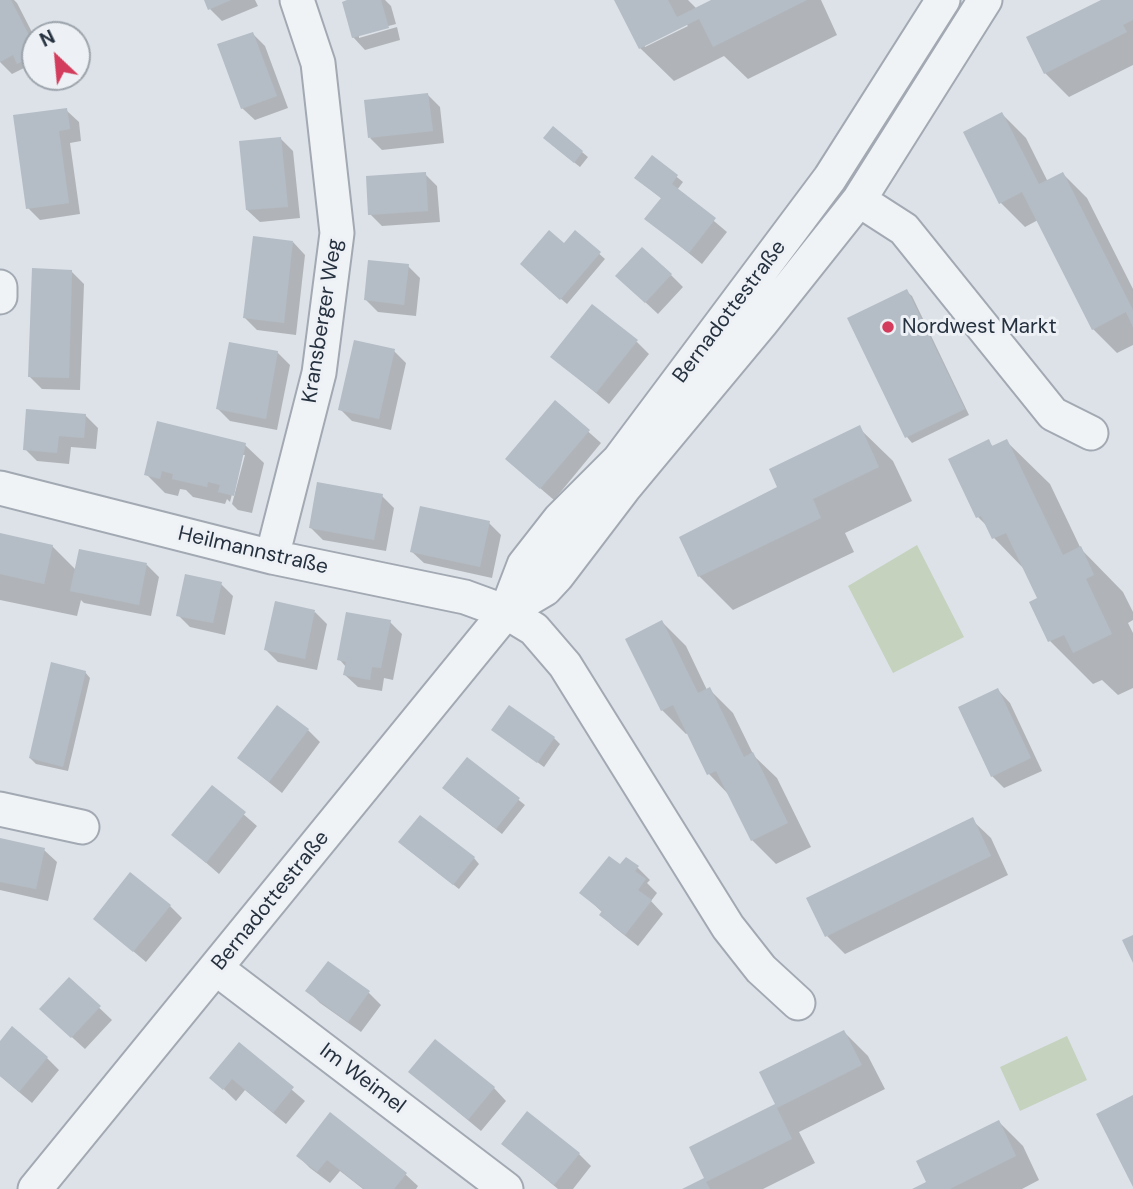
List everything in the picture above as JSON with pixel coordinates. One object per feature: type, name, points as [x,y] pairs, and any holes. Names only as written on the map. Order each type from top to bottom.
[{"type":"street","name":"Kransberger Weg","points":[[272,557],[319,373],[337,233],[318,63],[297,0]]},
{"type":"street","name":"Bernadottestraße","points":[[35,1189],[506,612],[524,565],[560,519],[619,460],[822,188],[943,0]]},
{"type":"street","name":"Bernadottestraße","points":[[506,612],[545,589],[557,576],[612,503],[859,200],[985,0]]},
{"type":"street","points":[[859,200],[904,229],[1054,414],[1091,433]]},
{"type":"street","points":[[0,286],[0,297]]},
{"type":"street","name":"Heilmannstraße","points":[[0,488],[272,557],[465,597],[506,612]]},
{"type":"street","points":[[506,612],[534,629],[565,665],[728,927],[761,970],[798,1003]]},
{"type":"street","points":[[0,808],[82,827]]},
{"type":"street","name":"Im Weimel","points":[[217,969],[506,1189]]},
{"type":"green space","points":[[917,545],[964,637],[893,673],[848,586]]},
{"type":"green space","points":[[1067,1036],[1087,1080],[1020,1111],[1000,1067]]},
{"type":"building","points":[[0,0],[11,0],[22,21],[21,62],[17,64],[13,55],[0,62]]},
{"type":"building","points":[[204,0],[231,0],[208,10]]},
{"type":"building","points":[[381,0],[389,28],[352,38],[342,2]]},
{"type":"building","points":[[614,0],[668,0],[677,17],[711,0],[807,0],[713,47],[699,19],[639,49]]},
{"type":"building","points":[[1101,0],[1133,0],[1133,20],[1123,25],[1127,32],[1044,74],[1026,37]]},
{"type":"building","points":[[253,32],[277,96],[241,109],[217,44]]},
{"type":"building","points":[[428,93],[433,131],[368,138],[364,100]]},
{"type":"building","points":[[67,108],[70,129],[59,131],[69,203],[26,209],[13,115]]},
{"type":"building","points":[[1002,112],[1039,184],[1063,172],[1133,310],[1133,327],[1126,312],[1092,330],[1022,192],[999,204],[963,132]]},
{"type":"building","points":[[553,126],[583,151],[574,163],[543,138]]},
{"type":"building","points":[[281,137],[288,207],[246,210],[239,141]]},
{"type":"building","points":[[652,155],[678,175],[672,184],[716,218],[689,253],[644,219],[661,198],[634,178]]},
{"type":"building","points":[[426,172],[428,211],[368,215],[366,176]]},
{"type":"building","points":[[549,230],[564,243],[575,230],[601,252],[560,300],[520,264]]},
{"type":"building","points":[[253,236],[293,241],[284,323],[243,318]]},
{"type":"building","points":[[642,247],[672,274],[645,303],[615,276]]},
{"type":"building","points":[[368,260],[409,264],[404,305],[364,300]]},
{"type":"building","points":[[32,268],[72,270],[69,378],[28,377]]},
{"type":"building","points":[[907,289],[965,409],[905,438],[847,318]]},
{"type":"building","points":[[592,304],[638,340],[596,393],[550,357]]},
{"type":"building","points":[[354,340],[395,349],[379,419],[338,410]]},
{"type":"building","points":[[229,342],[278,351],[266,419],[216,409]]},
{"type":"building","points":[[555,400],[590,430],[540,489],[505,459]]},
{"type":"building","points":[[26,409],[86,414],[84,438],[59,436],[57,453],[23,450]]},
{"type":"building","points":[[157,421],[246,443],[234,496],[218,492],[220,485],[208,482],[207,487],[172,479],[173,474],[162,471],[160,479],[144,475]]},
{"type":"building","points":[[860,425],[879,467],[813,499],[821,518],[698,577],[679,537],[777,487],[769,469]]},
{"type":"building","points":[[989,439],[992,446],[1007,439],[1063,555],[1081,546],[1094,575],[1086,579],[1112,634],[1073,653],[1064,635],[1048,642],[1029,602],[1037,598],[1006,533],[992,539],[981,516],[976,518],[948,459]]},
{"type":"building","points":[[317,482],[383,494],[374,540],[309,528]]},
{"type":"building","points":[[420,506],[490,521],[480,567],[410,552]]},
{"type":"building","points":[[0,533],[53,545],[44,584],[0,574]]},
{"type":"building","points":[[79,549],[147,563],[139,605],[70,591]]},
{"type":"building","points":[[185,574],[222,582],[213,623],[176,616]]},
{"type":"building","points":[[275,601],[315,610],[305,659],[264,650]]},
{"type":"building","points":[[346,612],[391,620],[381,668],[372,667],[370,680],[343,675],[346,662],[337,660]]},
{"type":"building","points":[[662,620],[698,693],[710,687],[744,757],[753,752],[788,823],[751,841],[716,771],[707,775],[673,705],[661,711],[625,639]]},
{"type":"building","points":[[51,662],[86,671],[63,767],[29,758]]},
{"type":"building","points":[[998,688],[1031,758],[991,777],[958,707]]},
{"type":"building","points":[[277,705],[309,729],[269,782],[237,758]]},
{"type":"building","points":[[509,705],[555,737],[537,763],[491,730]]},
{"type":"building","points":[[467,757],[520,798],[496,829],[442,788]]},
{"type":"building","points":[[212,785],[246,812],[206,863],[171,835]]},
{"type":"building","points":[[420,815],[475,857],[453,885],[398,842]]},
{"type":"building","points":[[973,817],[991,856],[825,937],[806,898]]},
{"type":"building","points":[[0,838],[45,848],[36,889],[0,882]]},
{"type":"building","points":[[609,856],[620,864],[626,857],[639,866],[635,871],[646,879],[638,890],[652,900],[625,935],[599,915],[602,911],[579,893]]},
{"type":"building","points":[[130,872],[171,905],[133,952],[93,919]]},
{"type":"building","points":[[1133,935],[1133,963],[1122,940]]},
{"type":"building","points":[[328,961],[370,991],[348,1022],[305,991]]},
{"type":"building","points":[[69,977],[101,1006],[71,1038],[39,1009]]},
{"type":"building","points":[[12,1026],[48,1057],[19,1092],[0,1076],[0,1041]]},
{"type":"building","points":[[844,1030],[862,1065],[777,1108],[792,1139],[706,1182],[710,1189],[682,1189],[704,1178],[689,1147],[775,1104],[759,1072]]},
{"type":"building","points":[[435,1039],[495,1087],[468,1120],[408,1072]]},
{"type":"building","points":[[239,1042],[294,1087],[273,1113],[232,1079],[223,1090],[209,1078]]},
{"type":"building","points":[[1133,1095],[1133,1187],[1096,1114]]},
{"type":"building","points":[[527,1111],[580,1153],[554,1185],[501,1144]]},
{"type":"building","points":[[330,1112],[407,1173],[394,1189],[364,1189],[327,1160],[317,1172],[296,1156]]},
{"type":"building","points":[[999,1120],[1016,1156],[950,1189],[912,1189],[926,1182],[916,1161]]},
{"type":"place","name":"Nordwest Markt","points":[[888,327]]}]
